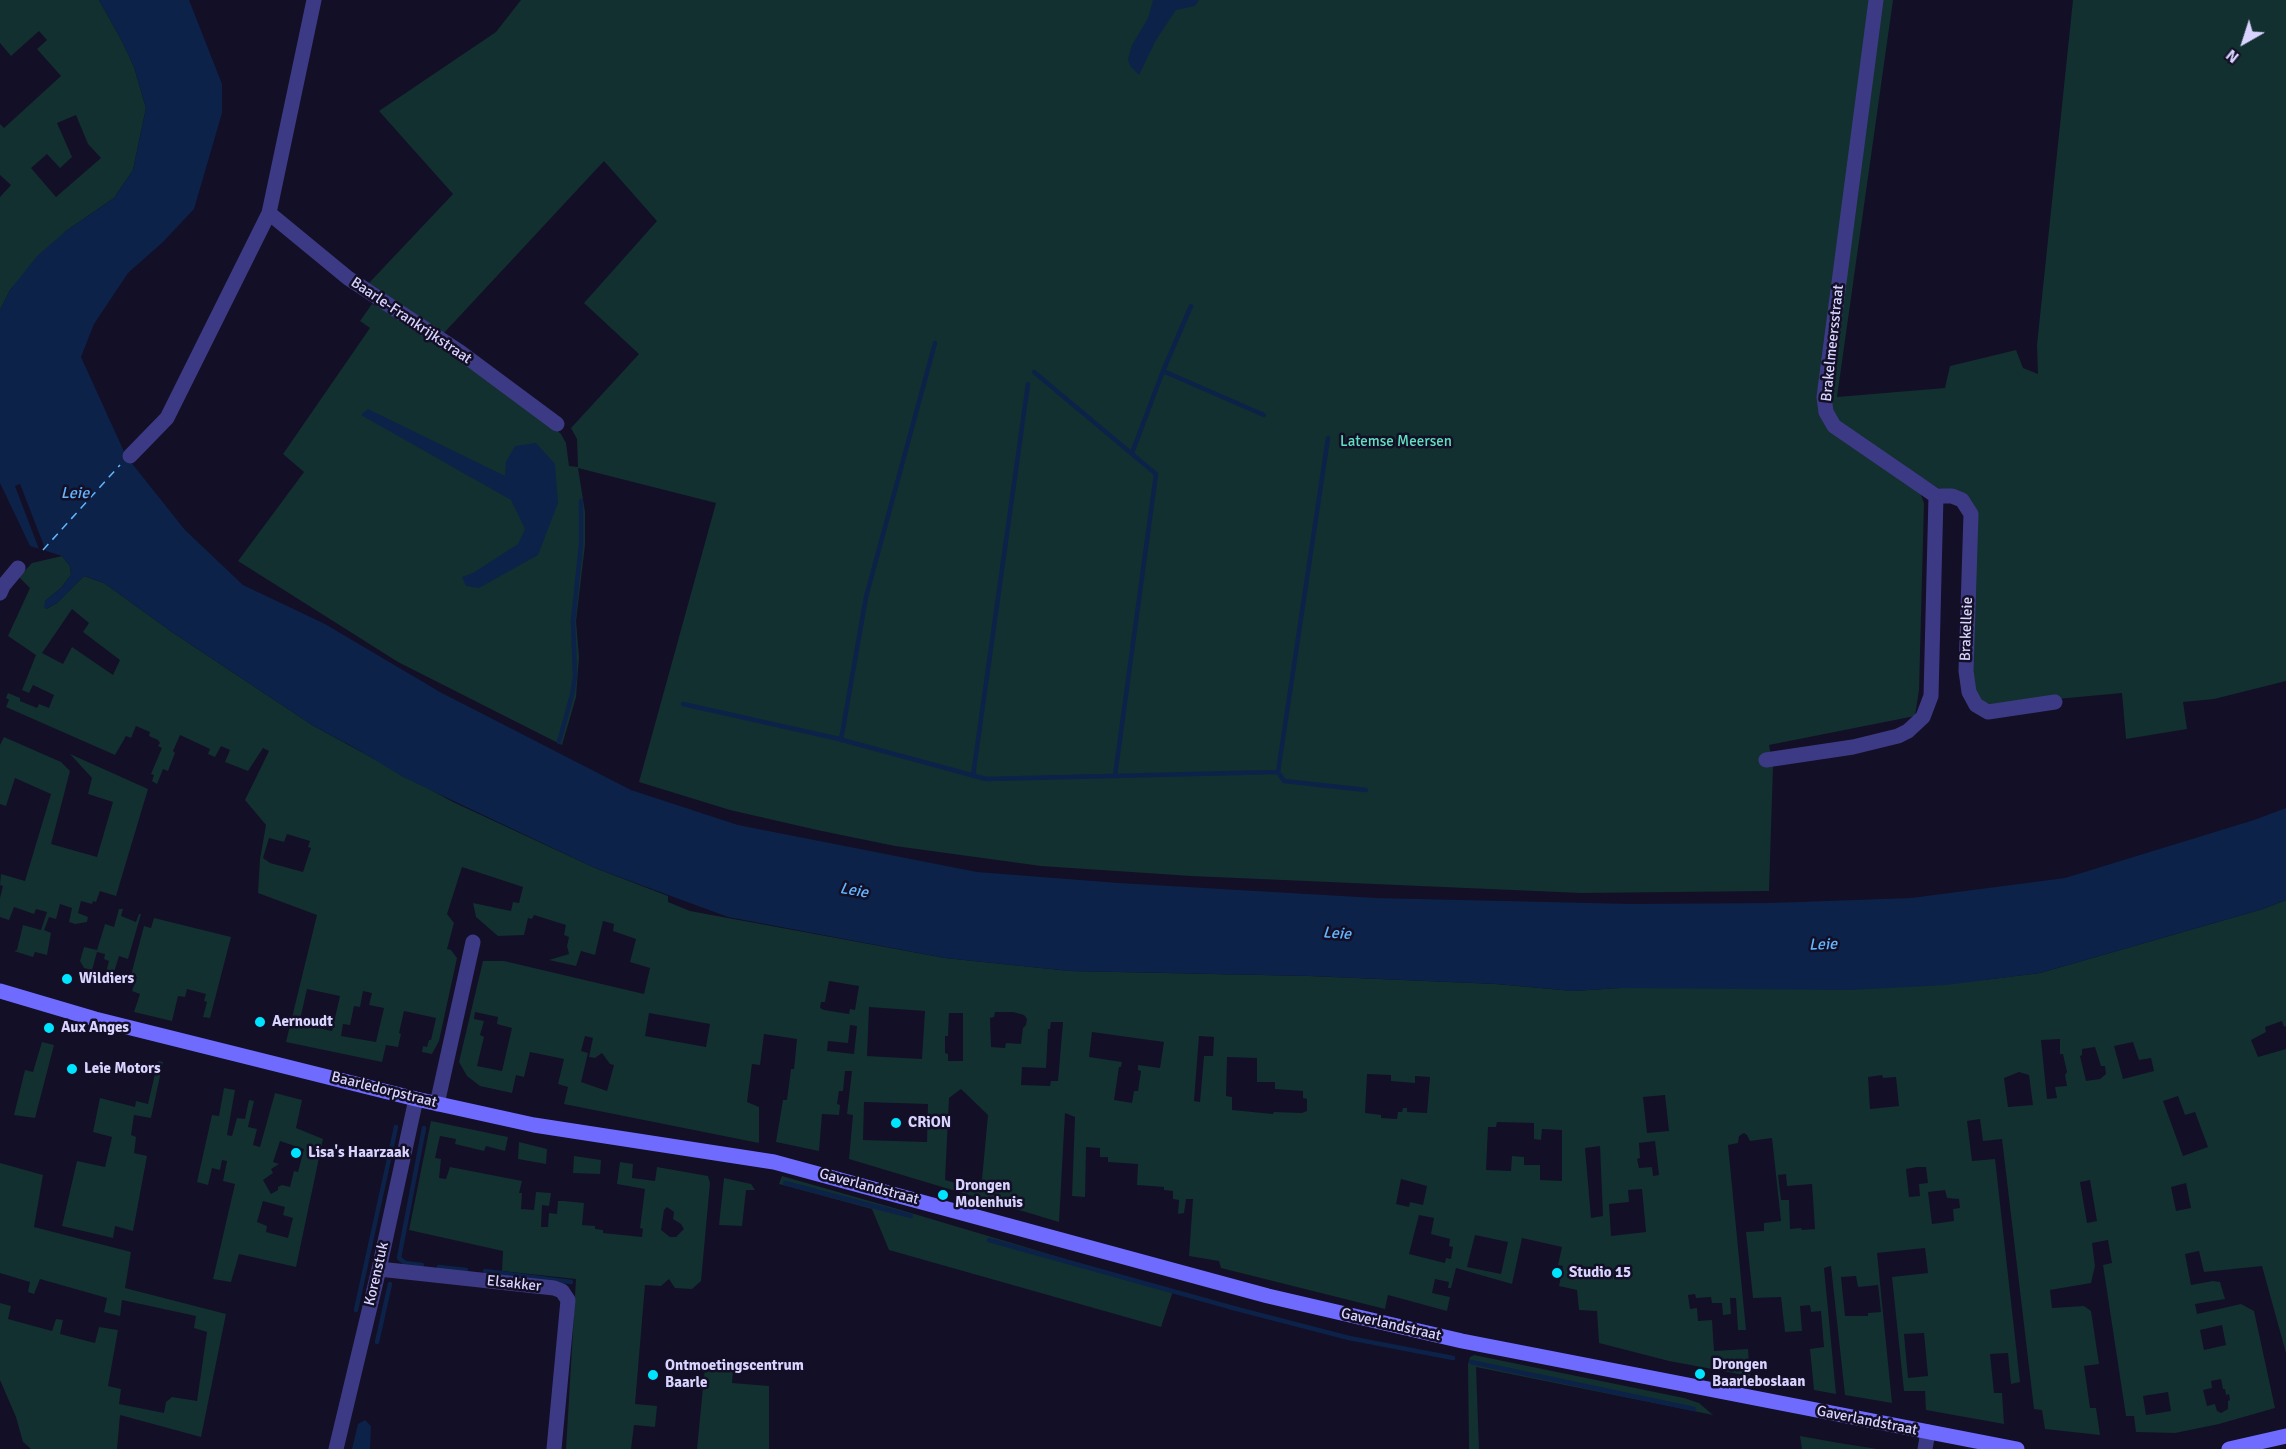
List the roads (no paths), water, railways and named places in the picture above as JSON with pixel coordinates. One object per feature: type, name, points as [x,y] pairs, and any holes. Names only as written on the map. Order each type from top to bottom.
[{"type":"main road","name":"Baarledorpstraat","points":[[0,991],[95,1019],[438,1104],[534,1125],[774,1162]]},
{"type":"main road","name":"Gaverlandstraat","points":[[774,1162],[1268,1296],[1462,1341],[2017,1449]]},
{"type":"main road","points":[[2229,1449],[2286,1436]]},
{"type":"street","points":[[130,456],[167,418],[269,213],[314,0]]},
{"type":"street","name":"Brakelmeersstraat","points":[[1876,0],[1824,397],[1826,412],[1834,426],[1936,496]]},
{"type":"street","name":"Baarle-Frankrijkstraat","points":[[269,213],[348,279],[451,346],[557,424]]},
{"type":"street","points":[[1766,760],[1853,747],[1898,736],[1908,731],[1923,717],[1931,696],[1936,496]]},
{"type":"street","name":"Brakelleie","points":[[1936,496],[1952,496],[1962,500],[1971,514],[1966,671],[1969,692],[1976,705],[1988,712],[2055,702]]},
{"type":"street","points":[[0,593],[18,568]]},
{"type":"street","points":[[438,1104],[473,942]]},
{"type":"street","name":"Korenstuk","points":[[336,1449],[379,1269],[416,1099]]},
{"type":"street","name":"Elsakker","points":[[379,1269],[554,1288],[562,1291],[568,1300],[554,1449]]},
{"type":"street","points":[[1924,1449],[1928,1432]]},
{"type":"water","name":"Leie","points":[[99,0],[189,0],[222,84],[222,113],[194,209],[163,242],[128,273],[94,324],[81,357],[126,456],[185,530],[243,585],[325,624],[440,692],[631,790],[738,825],[977,872],[1376,898],[1632,904],[1771,903],[1911,898],[2065,878],[2286,808],[2286,900],[2263,909],[2040,973],[1946,985],[1851,990],[1620,988],[1573,991],[1496,984],[1310,976],[1070,971],[945,958],[728,917],[595,868],[403,777],[312,725],[172,632],[104,583],[84,576],[57,603],[46,609],[44,607],[45,601],[61,588],[71,575],[70,566],[62,556],[30,546],[0,483],[0,310],[10,290],[37,256],[66,231],[114,198],[133,170],[146,108],[134,67]]},
{"type":"water","points":[[1153,0],[1199,0],[1195,6],[1176,10],[1156,40],[1139,75],[1130,66],[1128,59],[1132,45],[1148,18]]},
{"type":"water","points":[[368,409],[505,476],[506,462],[515,446],[536,443],[555,464],[558,503],[538,555],[479,588],[466,586],[462,577],[473,573],[518,544],[525,529],[511,500],[361,415]]},
{"type":"water","points":[[365,1420],[371,1426],[370,1449],[352,1449],[358,1424]]},
{"type":"waterway","points":[[1132,453],[1191,306]]},
{"type":"waterway","points":[[841,740],[866,597],[935,343]]},
{"type":"waterway","points":[[1163,371],[1264,415]]},
{"type":"waterway","points":[[1034,372],[1156,474],[1115,776]]},
{"type":"waterway","points":[[973,776],[1028,384]]},
{"type":"waterway","points":[[1278,772],[1328,438]]},
{"type":"waterway","points":[[559,742],[575,676],[573,621],[581,545],[581,501]]},
{"type":"waterway","points":[[683,704],[835,738],[986,779],[1278,772],[1284,781],[1366,790]]},
{"type":"waterway","points":[[356,1310],[396,1127]]},
{"type":"waterway","points":[[422,1265],[405,1263],[399,1258],[424,1128]]},
{"type":"waterway","points":[[785,1183],[911,1216]]},
{"type":"waterway","points":[[989,1240],[1349,1338],[1453,1358]]},
{"type":"waterway","points":[[439,1267],[466,1270]]},
{"type":"waterway","points":[[485,1271],[571,1282]]},
{"type":"waterway","points":[[377,1342],[390,1284]]},
{"type":"waterway","points":[[1471,1362],[1694,1409]]},
{"type":"place","name":"Wildiers","points":[[67,979]]},
{"type":"place","name":"Aernoudt","points":[[260,1022]]},
{"type":"place","name":"Aux Anges","points":[[49,1028]]},
{"type":"place","name":"Leie Motors","points":[[72,1069]]},
{"type":"place","name":"CRiON","points":[[896,1123]]},
{"type":"place","name":"Lisa's Haarzaak","points":[[296,1153]]},
{"type":"place","name":"Drongen Molenhuis","points":[[943,1195]]},
{"type":"place","name":"Studio 15","points":[[1557,1273]]},
{"type":"place","name":"Drongen Baarleboslaan","points":[[1700,1374]]},
{"type":"place","name":"Ontmoetingscentrum Baarle","points":[[653,1375]]},
{"type":"park label","name":"Latemse Meersen","points":[[1396,442]]}]
